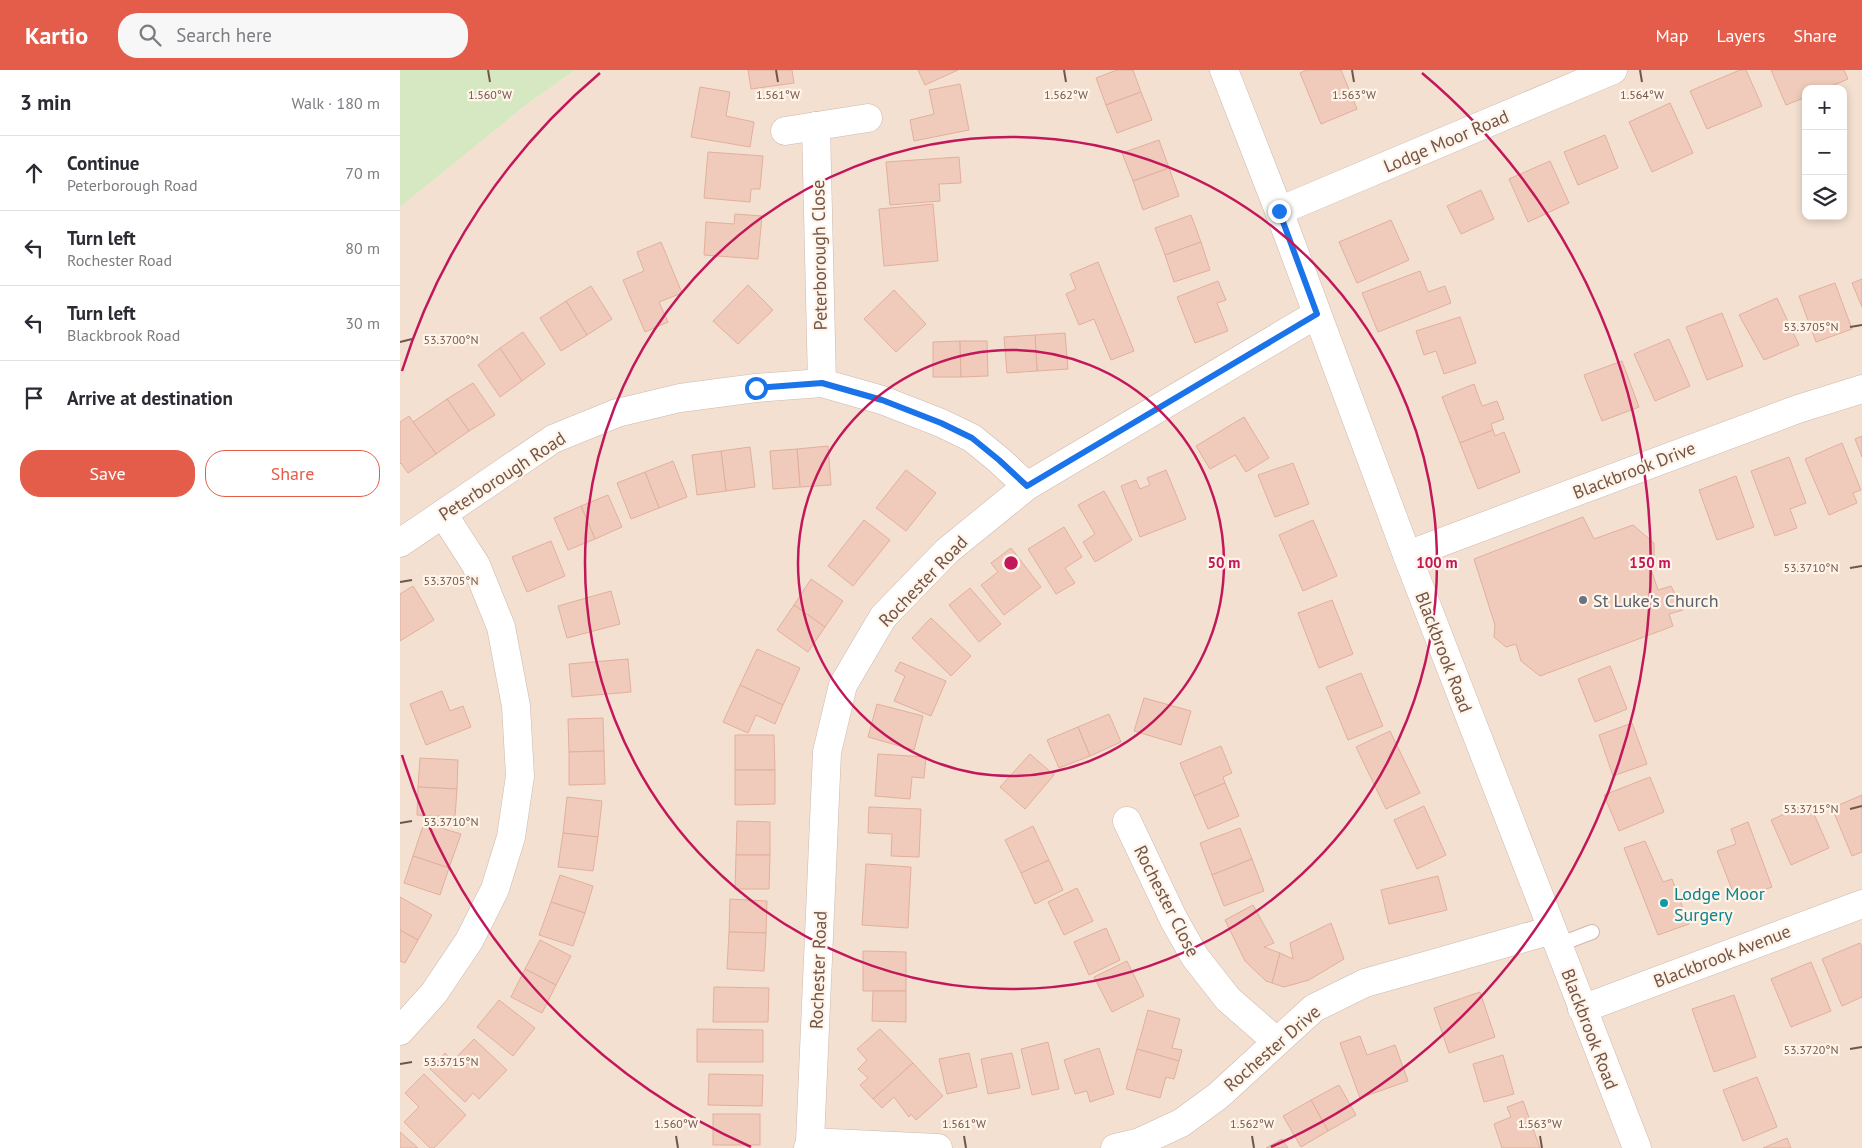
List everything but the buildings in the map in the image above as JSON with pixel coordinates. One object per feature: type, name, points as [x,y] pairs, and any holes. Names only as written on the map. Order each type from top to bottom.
[{"type":"street","name":"Blackbrook Road","points":[[1224,70],[1279,211],[1406,555],[1637,1148]]},
{"type":"street","name":"Lodge Moor Road","points":[[1279,211],[1613,70]]},
{"type":"street","points":[[785,131],[868,118]]},
{"type":"street","name":"Peterborough Close","points":[[816,126],[822,383]]},
{"type":"street","name":"Rochester Road","points":[[809,1145],[827,752],[843,685],[883,617],[947,551],[1027,486],[1317,314]]},
{"type":"street","name":"Peterborough Road","points":[[400,543],[552,440],[616,413],[680,398],[756,388],[822,383],[882,400],[941,423],[972,438],[1027,486]]},
{"type":"street","name":"Blackbrook Drive","points":[[1406,555],[1798,409],[1862,389]]},
{"type":"street","points":[[400,1031],[434,993],[469,941],[495,888],[511,838],[520,776],[516,706],[501,627],[476,565],[443,514]]},
{"type":"street","name":"Rochester Close","points":[[1127,821],[1174,920],[1194,957],[1228,999],[1276,1041]]},
{"type":"street","name":"Blackbrook Avenue","points":[[1582,1009],[1862,904]]},
{"type":"street","name":"Rochester Drive","points":[[1114,1148],[1140,1142],[1181,1123],[1218,1096],[1314,1008],[1365,983],[1555,938]]},
{"type":"street","points":[[809,1145],[938,1148]]},
{"type":"lane","points":[[1555,938],[1592,932]]},
{"type":"shaded area","points":[[575,70],[1862,70],[1862,1148],[400,1148],[400,207],[526,105]]},
{"type":"green space","points":[[400,70],[575,70],[526,105],[400,207]]},
{"type":"place","name":"St Luke's Church","points":[[1583,600]]},
{"type":"place","name":"Lodge Moor Surgery","points":[[1664,903]]},
{"type":"route","points":[[756,388],[822,383],[882,400],[941,423],[972,438],[1027,486],[1317,314],[1279,211]]}]
